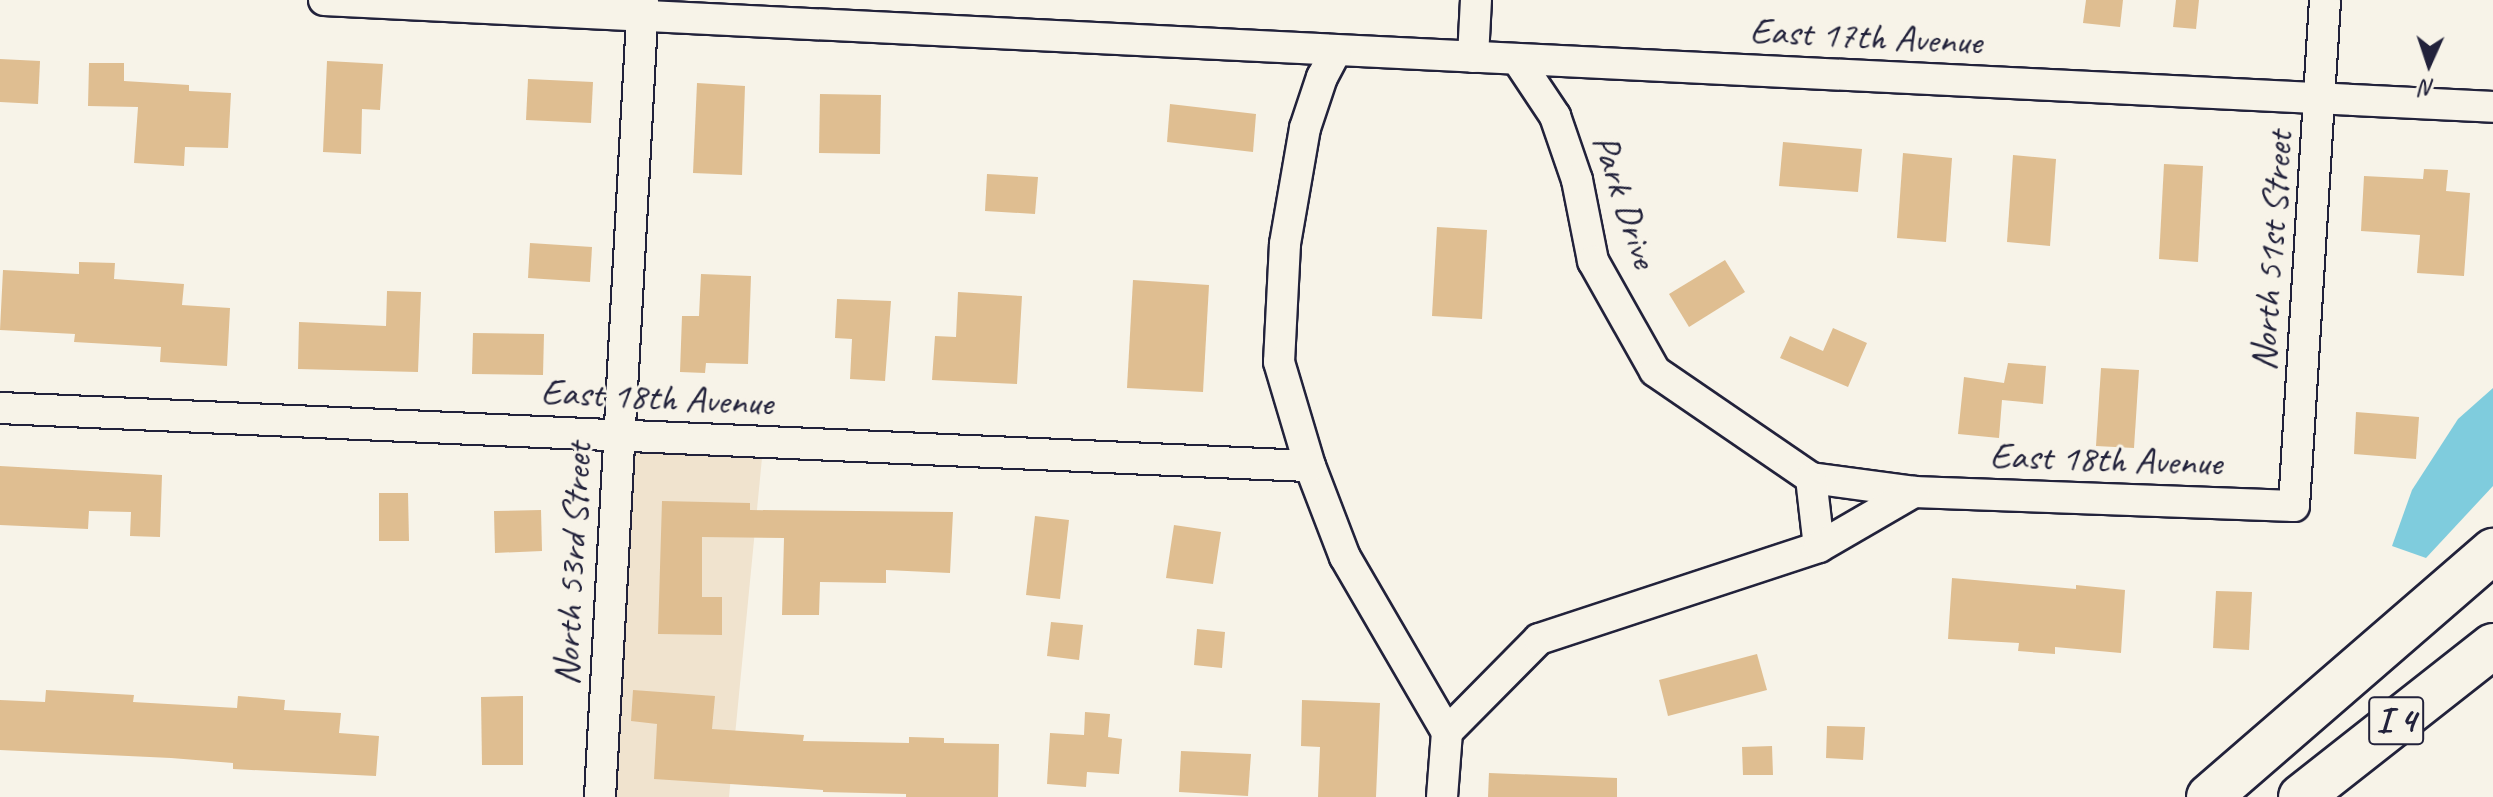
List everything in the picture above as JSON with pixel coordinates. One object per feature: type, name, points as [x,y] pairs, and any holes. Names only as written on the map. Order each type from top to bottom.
[{"type":"highway","points":[[2209,797],[2493,551]]},
{"type":"highway","name":"I 4","points":[[2301,797],[2493,646]]},
{"type":"street","name":"East 17th Avenue","points":[[324,0],[643,8],[1336,51],[2493,107]]},
{"type":"street","points":[[1473,57],[1476,0]]},
{"type":"street","name":"North 51st Street","points":[[2294,506],[2325,0]]},
{"type":"street","name":"North 53rd Street","points":[[600,797],[643,8]]},
{"type":"street","points":[[1336,51],[1322,77],[1305,128],[1285,244],[1279,362],[1310,466],[1345,557],[1447,732],[1442,797]]},
{"type":"street","name":"Park Drive","points":[[1517,59],[1555,116],[1577,180],[1593,261],[1655,371],[1811,478],[1914,492]]},
{"type":"street","name":"East 18th Avenue","points":[[0,408],[1310,466]]},
{"type":"street","points":[[1811,478],[1819,547]]},
{"type":"street","points":[[1447,732],[1539,639],[1819,547],[1914,492]]},
{"type":"street","name":"East 18th Avenue","points":[[1914,492],[2294,506]]},
{"type":"shaded area","points":[[633,452],[762,458],[729,797],[615,797]]},
{"type":"water","points":[[2493,388],[2493,486],[2426,558],[2392,546],[2412,490],[2458,419]]},
{"type":"building","points":[[2086,0],[2123,0],[2120,27],[2083,23]]},
{"type":"building","points":[[2176,0],[2199,0],[2196,29],[2173,27]]},
{"type":"building","points":[[0,59],[40,61],[38,104],[0,102]]},
{"type":"building","points":[[327,61],[383,64],[380,110],[362,109],[361,154],[323,152]]},
{"type":"building","points":[[89,63],[124,63],[124,81],[189,85],[189,91],[231,93],[228,148],[185,147],[184,166],[134,163],[138,107],[88,106]]},
{"type":"building","points":[[528,79],[593,82],[591,123],[526,120]]},
{"type":"building","points":[[697,83],[745,86],[742,175],[693,173]]},
{"type":"building","points":[[820,94],[881,95],[880,154],[819,153]]},
{"type":"building","points":[[1170,104],[1256,114],[1253,152],[1167,142]]},
{"type":"building","points":[[1783,142],[1862,149],[1858,192],[1779,186]]},
{"type":"building","points":[[1903,153],[1952,158],[1946,242],[1897,238]]},
{"type":"building","points":[[2013,155],[2056,159],[2050,246],[2007,242]]},
{"type":"building","points":[[2164,164],[2203,166],[2198,262],[2159,259]]},
{"type":"building","points":[[2424,169],[2448,170],[2446,191],[2470,193],[2464,276],[2417,273],[2420,235],[2361,231],[2364,176],[2423,179]]},
{"type":"building","points":[[987,174],[1038,177],[1035,214],[985,211]]},
{"type":"building","points":[[1437,227],[1487,230],[1482,319],[1432,316]]},
{"type":"building","points":[[530,243],[592,247],[590,282],[528,278]]},
{"type":"building","points":[[1725,260],[1745,292],[1689,327],[1669,294]]},
{"type":"building","points":[[79,262],[115,263],[114,279],[184,284],[182,305],[230,308],[227,366],[160,362],[161,347],[74,342],[75,334],[0,330],[3,270],[79,274]]},
{"type":"building","points":[[701,274],[751,276],[748,364],[706,363],[705,373],[680,372],[682,316],[699,316]]},
{"type":"building","points":[[1133,280],[1209,285],[1203,392],[1127,388]]},
{"type":"building","points":[[387,291],[421,292],[418,372],[298,369],[299,322],[386,326]]},
{"type":"building","points":[[958,292],[1022,296],[1017,384],[932,380],[935,336],[956,337]]},
{"type":"building","points":[[837,299],[891,301],[885,381],[850,379],[852,339],[835,338]]},
{"type":"building","points":[[1833,328],[1867,343],[1848,387],[1780,358],[1790,336],[1823,351]]},
{"type":"building","points":[[473,333],[544,334],[543,375],[472,374]]},
{"type":"building","points":[[2008,363],[2046,366],[2043,404],[2002,400],[1999,438],[1958,434],[1964,377],[2004,383]]},
{"type":"building","points":[[2101,368],[2139,370],[2134,448],[2096,446]]},
{"type":"building","points":[[2356,412],[2419,417],[2416,459],[2354,454]]},
{"type":"building","points":[[0,466],[162,475],[160,537],[130,536],[131,512],[89,511],[88,529],[0,525]]},
{"type":"building","points":[[379,493],[408,493],[409,541],[379,541]]},
{"type":"building","points":[[662,501],[750,503],[750,510],[953,512],[950,573],[886,570],[886,583],[820,582],[819,615],[782,615],[784,538],[702,537],[702,597],[722,597],[722,635],[658,634]]},
{"type":"building","points":[[541,510],[542,551],[495,553],[494,511]]},
{"type":"building","points":[[1035,516],[1069,520],[1060,599],[1026,595]]},
{"type":"building","points":[[1174,525],[1221,532],[1213,584],[1166,578]]},
{"type":"building","points":[[1952,578],[2125,590],[2121,653],[2055,647],[2055,654],[2018,651],[2019,643],[1948,639]]},
{"type":"building","points":[[2216,591],[2252,592],[2249,650],[2213,648]]},
{"type":"building","points":[[1051,622],[1083,625],[1079,660],[1047,656]]},
{"type":"building","points":[[1197,629],[1225,632],[1222,668],[1194,665]]},
{"type":"building","points":[[1757,654],[1767,690],[1668,716],[1659,680]]},
{"type":"building","points":[[46,690],[134,695],[133,702],[237,708],[238,696],[285,700],[284,710],[341,713],[339,733],[379,736],[376,776],[233,769],[233,763],[171,758],[0,750],[0,700],[45,702]]},
{"type":"building","points":[[633,690],[715,696],[712,729],[804,735],[803,741],[909,743],[909,737],[944,738],[944,743],[999,744],[998,797],[906,797],[906,794],[823,792],[654,779],[657,724],[631,721]]},
{"type":"building","points":[[523,696],[523,765],[482,765],[481,697]]},
{"type":"building","points":[[1302,700],[1380,703],[1376,797],[1318,797],[1320,747],[1301,746]]},
{"type":"building","points":[[1085,712],[1110,714],[1108,737],[1122,739],[1119,774],[1087,772],[1086,787],[1047,784],[1050,733],[1084,735]]},
{"type":"building","points":[[1827,726],[1865,727],[1863,760],[1826,758]]},
{"type":"building","points":[[1772,746],[1773,775],[1743,775],[1742,747]]},
{"type":"building","points":[[1181,751],[1251,754],[1248,796],[1179,792]]},
{"type":"building","points":[[1489,773],[1617,778],[1617,797],[1488,797]]}]
